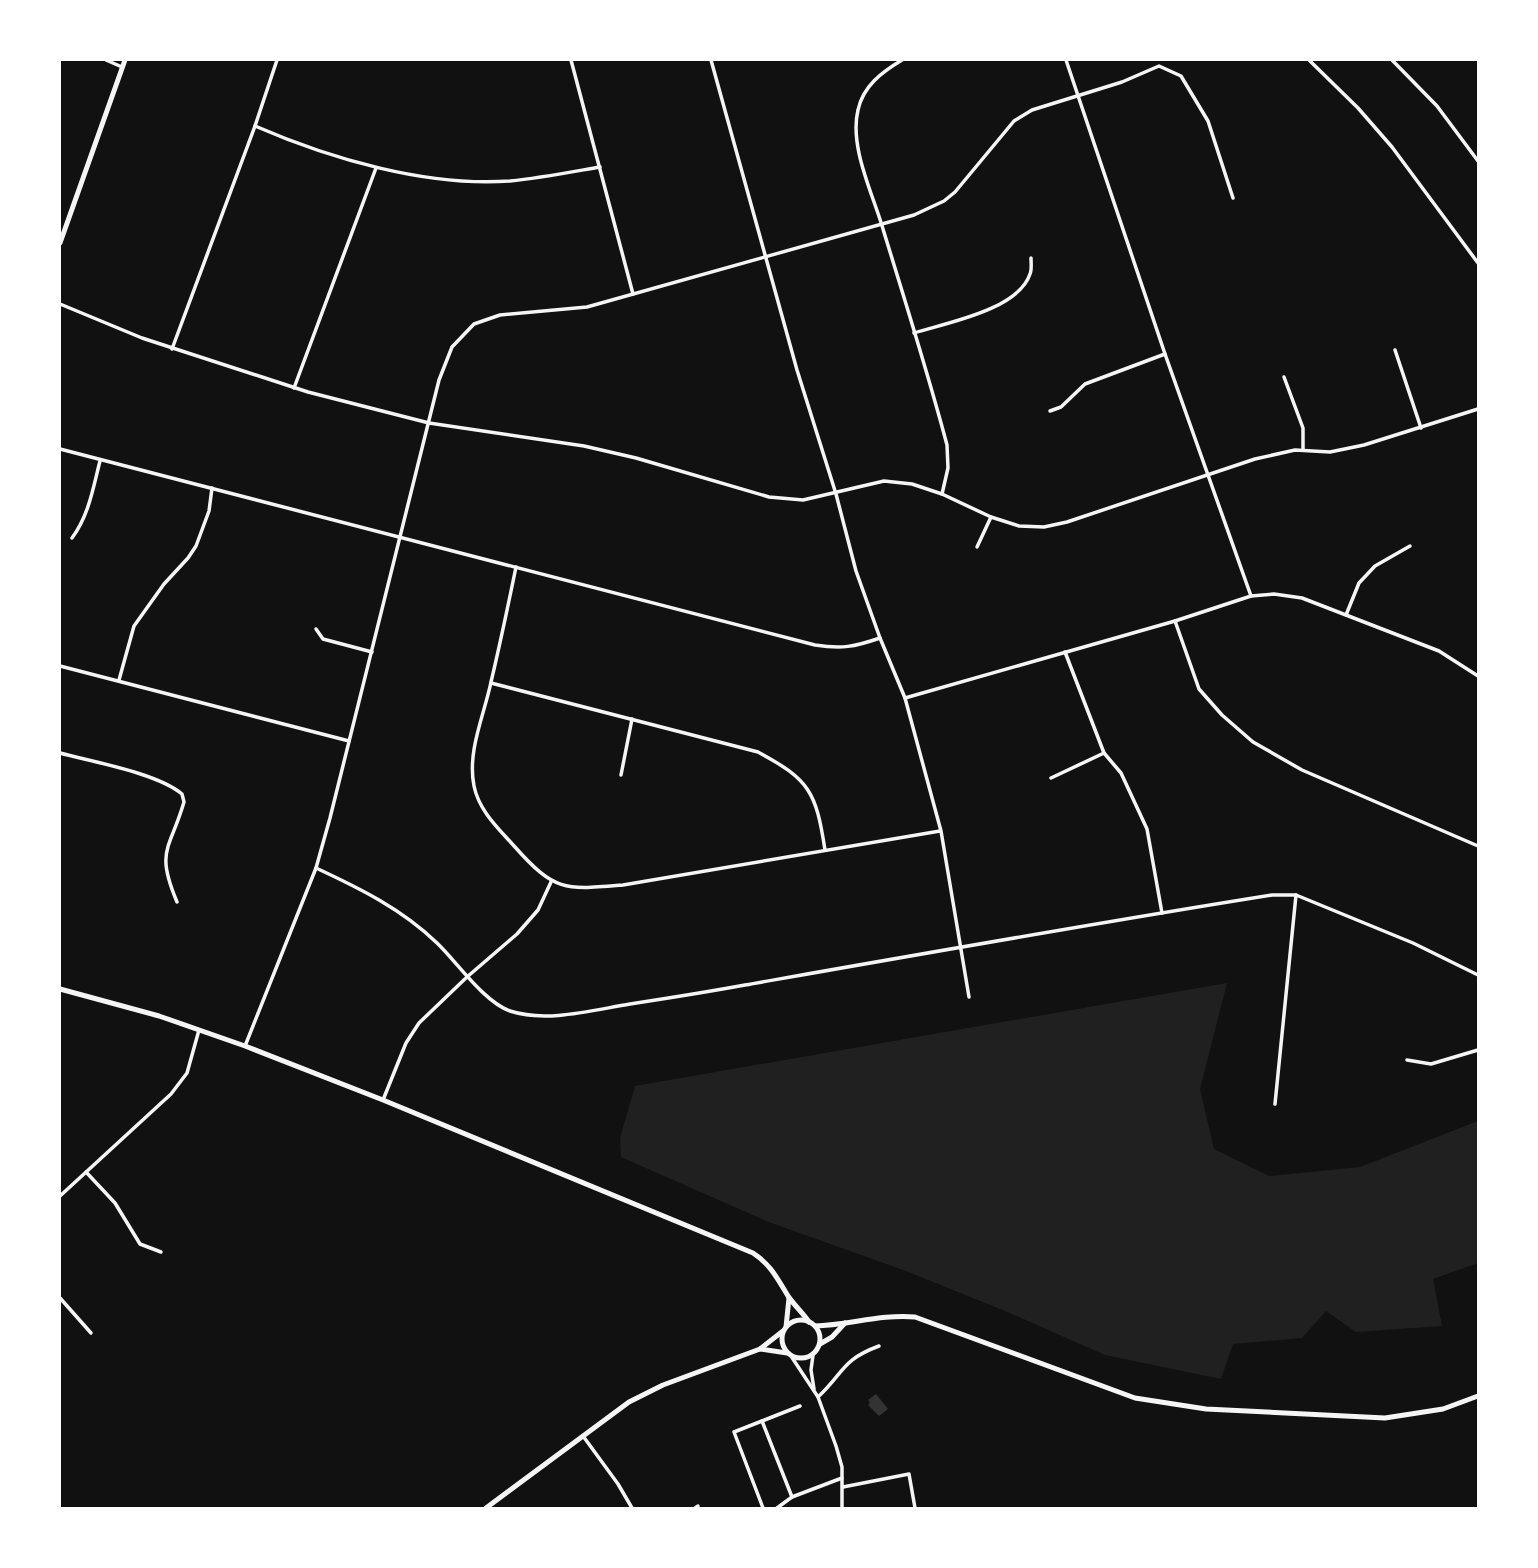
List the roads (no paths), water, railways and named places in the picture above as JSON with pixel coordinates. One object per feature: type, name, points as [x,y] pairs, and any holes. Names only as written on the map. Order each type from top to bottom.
[{"type":"main road","points":[[60,243],[125,60]]},
{"type":"main road","points":[[60,989],[200,1029],[245,1046],[753,1253],[776,1273],[789,1298],[818,1331],[820,1344]]},
{"type":"main road","points":[[789,1298],[782,1345],[789,1355]]},
{"type":"main road","points":[[486,1508],[611,1414],[645,1393],[760,1349],[796,1320],[812,1324],[845,1323],[891,1315],[915,1317],[1135,1398],[1206,1409],[1385,1418],[1443,1409],[1479,1396]]},
{"type":"main road","points":[[760,1349],[801,1359],[813,1355],[820,1344],[832,1337],[845,1323]]},
{"type":"street","points":[[107,60],[122,67]]},
{"type":"street","points":[[172,349],[255,126],[276,60]]},
{"type":"street","points":[[571,60],[634,294]]},
{"type":"street","points":[[711,60],[856,571],[905,698],[941,831],[969,998]]},
{"type":"street","points":[[902,60],[880,74],[866,89],[858,110],[856,140],[947,445],[948,468],[942,494]]},
{"type":"street","points":[[1066,60],[1165,354],[1251,596]]},
{"type":"street","points":[[1309,60],[1359,108],[1392,147],[1479,263]]},
{"type":"street","points":[[1392,60],[1437,106],[1479,161]]},
{"type":"street","points":[[245,1046],[316,868],[402,537],[439,380],[452,347],[474,324],[500,315],[587,307],[914,215],[944,201],[964,183],[1014,121],[1032,110],[1122,82],[1159,66],[1181,76],[1208,121],[1233,198]]},
{"type":"street","points":[[255,126],[293,143],[376,168],[446,179],[509,181],[600,167]]},
{"type":"street","points":[[294,388],[376,168]]},
{"type":"street","points":[[914,333],[985,311],[1003,302],[1026,281],[1030,274],[1031,258]]},
{"type":"street","points":[[60,304],[172,349],[294,388],[429,423],[584,446],[783,500],[803,500],[836,494],[884,481],[912,484],[1019,526],[1044,527],[1067,522],[1255,458],[1303,450],[1330,452],[1421,428],[1479,409]]},
{"type":"street","points":[[1395,350],[1421,428]]},
{"type":"street","points":[[1050,411],[1061,407],[1085,384],[1165,354]]},
{"type":"street","points":[[1284,377],[1303,428],[1303,450]]},
{"type":"street","points":[[60,449],[815,645],[839,649],[880,638]]},
{"type":"street","points":[[72,538],[88,509],[100,461]]},
{"type":"street","points":[[119,680],[134,626],[196,546],[209,511],[212,488]]},
{"type":"street","points":[[977,547],[991,517]]},
{"type":"street","points":[[1346,615],[1359,583],[1375,565],[1410,546]]},
{"type":"street","points":[[516,567],[471,761],[474,789],[485,813],[525,858],[551,882],[577,889],[623,885],[941,831]]},
{"type":"street","points":[[905,698],[1175,621],[1251,596],[1275,594],[1302,598],[1439,652],[1479,676]]},
{"type":"street","points":[[1175,621],[1199,689],[1222,715],[1252,742],[1303,770],[1479,846]]},
{"type":"street","points":[[316,629],[323,639],[372,652]]},
{"type":"street","points":[[1065,652],[1104,753],[1121,773],[1147,829],[1162,913]]},
{"type":"street","points":[[60,666],[350,742]]},
{"type":"street","points":[[491,683],[758,752],[790,770],[810,792],[820,819],[825,850]]},
{"type":"street","points":[[621,775],[632,719]]},
{"type":"street","points":[[1051,778],[1104,753]]},
{"type":"street","points":[[60,754],[151,779],[169,785],[183,794],[184,802],[166,847],[165,863],[167,877],[177,902]]},
{"type":"street","points":[[316,868],[355,886],[401,913],[437,943],[467,977],[507,1010],[528,1015],[572,1013],[1272,895],[1296,895],[1413,943],[1479,975]]},
{"type":"street","points":[[383,1100],[406,1043],[419,1023],[517,934],[538,910],[551,882]]},
{"type":"street","points":[[1275,1104],[1296,895]]},
{"type":"street","points":[[60,1196],[180,1084],[187,1073],[200,1029]]},
{"type":"street","points":[[1407,1060],[1431,1063],[1479,1050]]},
{"type":"street","points":[[86,1172],[116,1203],[140,1244],[161,1252]]},
{"type":"street","points":[[60,1298],[91,1333]]},
{"type":"street","points":[[818,1397],[845,1364],[879,1346]]},
{"type":"street","points":[[789,1355],[818,1397],[836,1446],[843,1487],[842,1508]]},
{"type":"street","points":[[813,1355],[811,1370],[814,1391]]},
{"type":"street","points":[[763,1508],[734,1432],[800,1406]]},
{"type":"street","points":[[762,1421],[792,1496]]},
{"type":"street","points":[[583,1436],[632,1508]]},
{"type":"street","points":[[843,1487],[909,1474],[915,1508]]},
{"type":"street","points":[[777,1508],[792,1496],[842,1478]]}]
